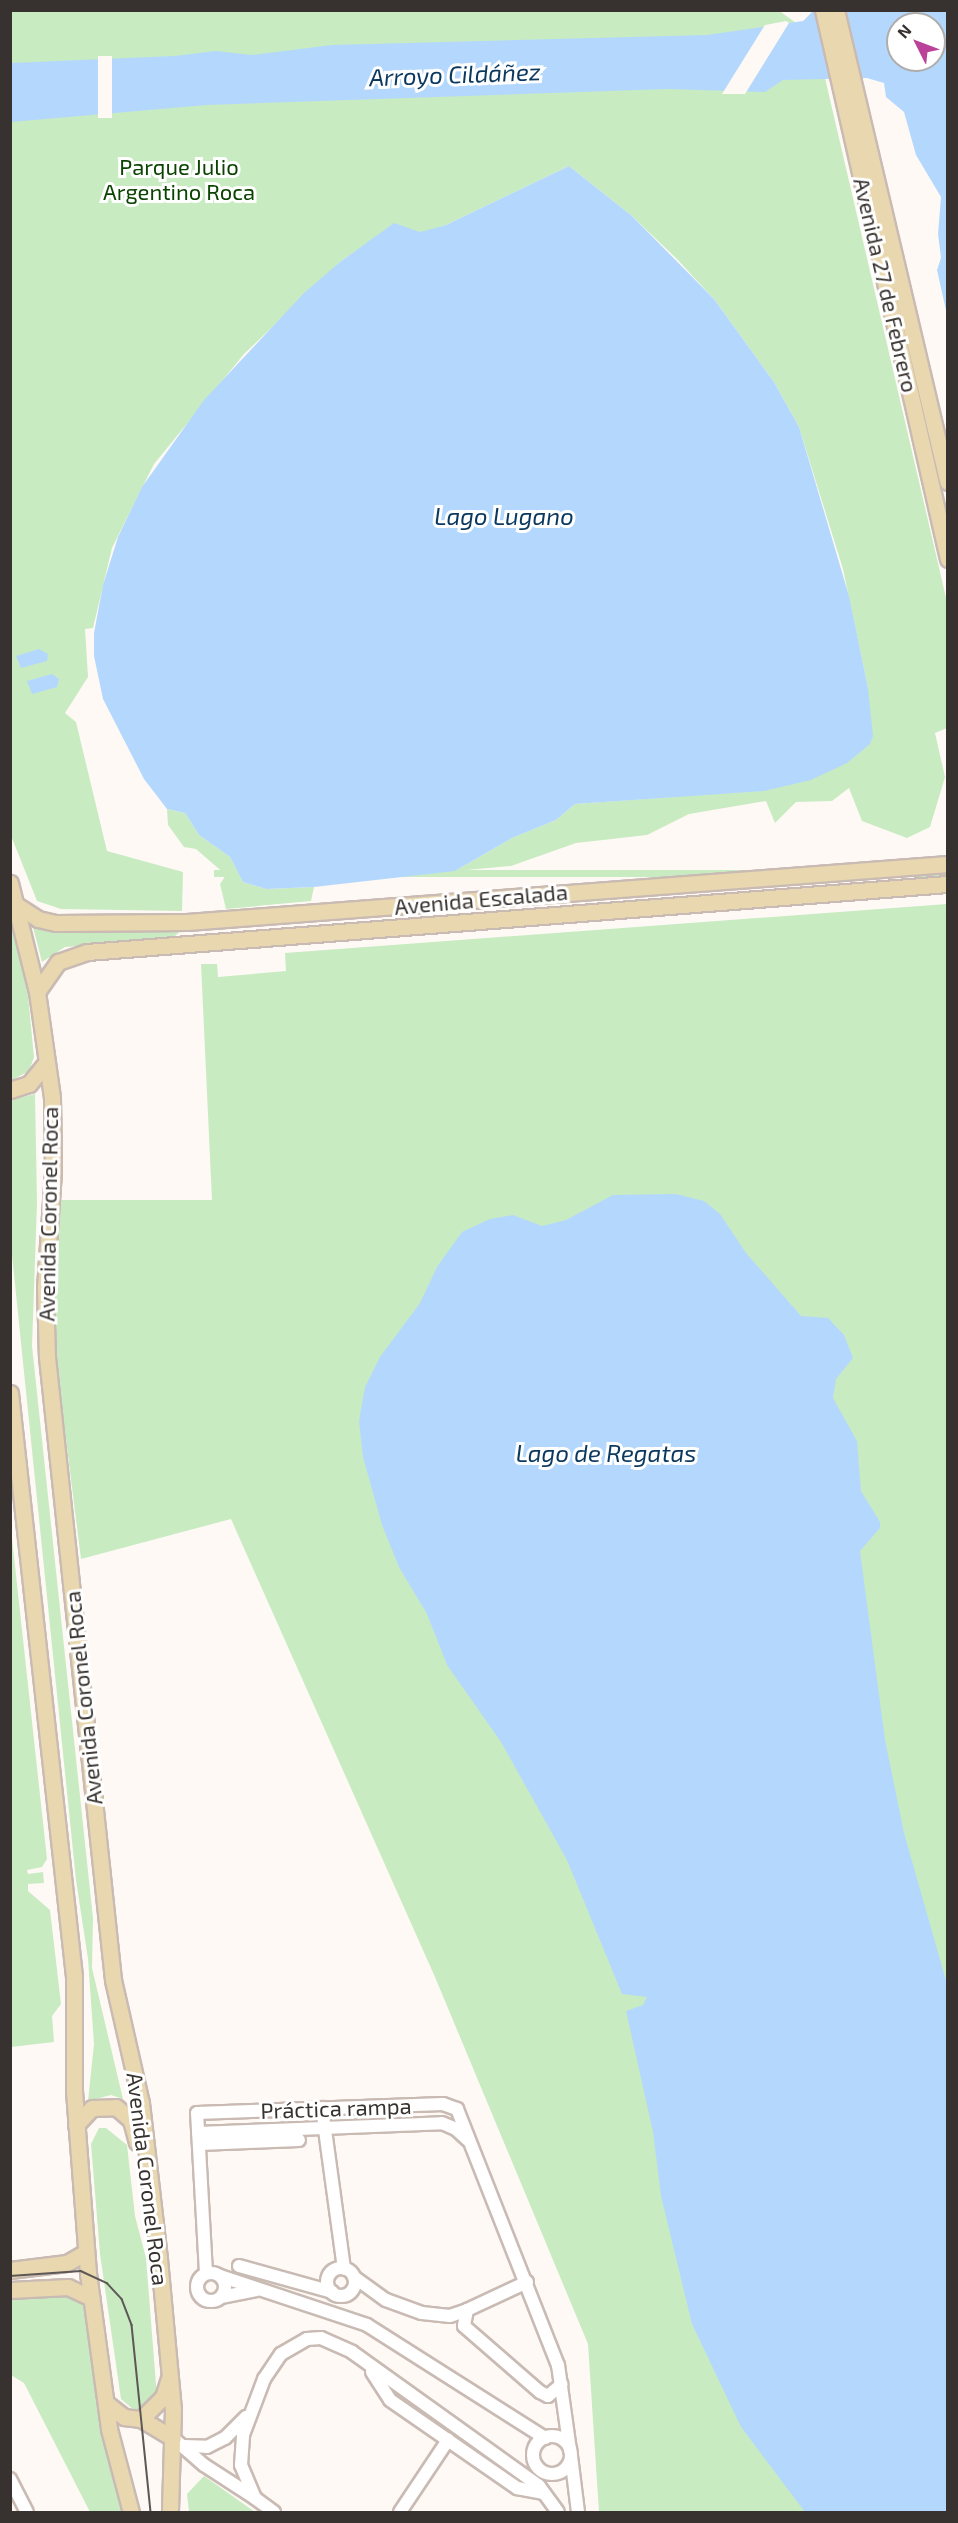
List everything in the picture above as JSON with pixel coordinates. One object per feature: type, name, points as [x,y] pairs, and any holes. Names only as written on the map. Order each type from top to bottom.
[{"type":"main road","name":"Avenida 27 de Febrero","points":[[823,10],[850,97],[948,482]]},
{"type":"main road","name":"Avenida 27 de Febrero","points":[[836,10],[850,97],[948,559]]},
{"type":"main road","name":"Avenida Escalada","points":[[18,906],[38,919],[56,924],[187,922],[948,864]]},
{"type":"main road","name":"Avenida Coronel Roca","points":[[10,883],[18,906],[37,992],[46,1063],[53,1142],[45,1287],[47,1357],[113,1980],[141,2103],[171,2373],[178,2442],[170,2512]]},
{"type":"main road","name":"Avenida Escalada","points":[[37,992],[58,962],[73,955],[948,884]]},
{"type":"main road","points":[[187,922],[188,944]]},
{"type":"main road","points":[[10,1090],[29,1084],[46,1063]]},
{"type":"main road","name":"Avenida Coronel Roca","points":[[10,1393],[74,1976],[76,2125],[86,2252],[106,2403],[131,2512]]},
{"type":"main road","points":[[76,2125],[92,2108],[108,2106],[121,2110],[134,2127],[141,2161],[149,2172]]},
{"type":"main road","points":[[10,2270],[67,2264],[86,2252]]},
{"type":"main road","points":[[10,2290],[58,2286],[92,2298]]},
{"type":"main road","points":[[141,2418],[163,2397],[171,2373]]},
{"type":"main road","points":[[106,2403],[124,2417],[141,2418],[178,2442]]},
{"type":"street","name":"Práctica rampa","points":[[198,2139],[197,2114],[443,2104],[457,2109],[527,2282],[562,2384],[579,2512]]},
{"type":"street","points":[[322,2108],[344,2268],[354,2277],[386,2300],[422,2313],[450,2316],[527,2282]]},
{"type":"street","points":[[198,2139],[442,2123],[456,2129],[471,2143]]},
{"type":"street","points":[[198,2139],[299,2140]]},
{"type":"street","points":[[198,2139],[206,2274],[197,2283],[200,2297],[213,2301],[221,2297],[257,2290]]},
{"type":"street","points":[[239,2266],[332,2292],[349,2293],[354,2277]]},
{"type":"street","points":[[332,2292],[329,2276],[344,2268]]},
{"type":"street","points":[[206,2274],[220,2276],[367,2325],[545,2438],[563,2439],[571,2452],[563,2471],[551,2474],[539,2469],[504,2463]]},
{"type":"street","points":[[220,2276],[225,2289],[221,2297]]},
{"type":"street","points":[[467,2310],[464,2326],[540,2392],[548,2396],[562,2384]]},
{"type":"street","points":[[255,2498],[241,2465],[243,2435],[251,2412],[273,2364],[300,2342],[321,2338],[339,2344],[504,2463],[543,2493],[558,2512]]},
{"type":"street","points":[[368,2366],[390,2400],[517,2488],[543,2493]]},
{"type":"street","points":[[178,2442],[207,2447],[225,2438],[251,2412]]},
{"type":"street","points":[[539,2469],[533,2452],[545,2438]]},
{"type":"street","points":[[400,2512],[448,2440]]},
{"type":"street","points":[[178,2442],[204,2465],[274,2512]]},
{"type":"street","points":[[10,2479],[27,2512]]},
{"type":"green space","name":"Parque Julio Argentino Roca","points":[[778,10],[799,25],[825,78],[947,602],[947,728],[935,733],[945,777],[930,827],[907,838],[862,821],[849,788],[832,801],[796,802],[775,823],[766,801],[689,814],[647,835],[576,843],[511,866],[455,871],[512,838],[556,820],[575,804],[671,797],[868,688],[843,569],[799,427],[774,382],[714,299],[676,258],[632,216],[569,166],[446,225],[420,233],[394,224],[340,262],[244,354],[154,464],[112,548],[93,628],[85,629],[88,677],[65,713],[76,722],[107,851],[183,872],[182,911],[61,909],[37,901],[10,833],[10,11]]},
{"type":"green space","points":[[167,809],[185,813],[199,835],[230,857],[243,882],[266,889],[314,887],[311,901],[226,909],[220,884],[226,875],[196,849],[184,847],[168,825]]},
{"type":"green space","points":[[214,870],[947,870],[947,877],[214,877]]},
{"type":"green space","points":[[947,904],[947,2512],[599,2512],[588,2344],[435,1977],[231,1519],[81,1559],[56,1360],[54,1272],[61,1200],[212,1200],[201,964],[217,964],[218,977],[286,971],[285,953]]},
{"type":"green space","points":[[10,916],[28,996],[34,1057],[29,1071],[12,1080]]},
{"type":"green space","points":[[33,927],[178,928],[180,931],[173,938],[65,947],[42,962]]},
{"type":"green space","points":[[35,1094],[37,1203],[32,1346],[93,1918],[92,1968],[123,2099],[111,2095],[88,2101],[94,2044],[88,1959],[76,1880],[11,1245],[11,1100]]},
{"type":"green space","points":[[10,1520],[47,1859],[42,1867],[27,1870],[28,1874],[43,1872],[44,1883],[28,1884],[28,1891],[50,1910],[61,2004],[52,2016],[54,2042],[11,2047]]},
{"type":"green space","points":[[99,2128],[106,2128],[127,2145],[135,2216],[146,2258],[157,2397],[143,2409],[134,2410],[121,2399],[100,2254],[91,2144]]},
{"type":"green space","points":[[70,2290],[83,2304],[105,2447],[126,2512],[90,2512],[24,2383],[11,2375],[11,2300]]},
{"type":"green space","points":[[204,2476],[255,2512],[189,2512],[187,2494]]},
{"type":"water","name":"Arroyo Cildáñez","points":[[813,11],[947,11],[947,315],[937,270],[941,258],[938,234],[941,197],[916,155],[904,112],[886,97],[884,83],[867,78],[783,80],[765,92],[668,89],[207,105],[11,122],[11,63],[174,56],[216,51],[252,55],[332,45],[707,35],[803,21]]},
{"type":"water","name":"Lago Lugano","points":[[569,166],[632,216],[714,299],[774,382],[799,427],[849,596],[868,688],[873,736],[870,744],[847,763],[811,780],[764,791],[575,804],[556,820],[512,838],[455,871],[314,887],[266,889],[243,882],[230,857],[199,835],[185,813],[167,809],[144,779],[103,699],[94,656],[94,633],[103,585],[118,537],[142,487],[204,400],[304,293],[340,262],[394,223],[420,232],[446,225]]},
{"type":"water","points":[[39,649],[48,654],[47,661],[21,668],[16,656]]},
{"type":"water","points":[[52,674],[59,679],[57,687],[32,694],[27,681]]},
{"type":"water","name":"Lago de Regatas","points":[[676,1194],[704,1201],[720,1214],[746,1253],[801,1316],[828,1318],[844,1335],[853,1358],[836,1379],[833,1398],[857,1441],[861,1491],[880,1522],[880,1528],[860,1551],[885,1740],[904,1833],[947,1984],[947,2512],[805,2512],[741,2427],[692,2324],[661,2196],[653,2132],[626,2011],[643,2005],[647,1997],[622,1994],[567,1860],[501,1742],[447,1665],[427,1614],[399,1567],[382,1525],[363,1457],[359,1421],[365,1387],[380,1357],[420,1303],[437,1267],[462,1232],[490,1219],[513,1215],[542,1226],[566,1220],[613,1195]]},
{"type":"pier","points":[[786,21],[789,23],[745,94],[722,94],[765,25]]},
{"type":"pier","points":[[98,56],[112,56],[112,118],[98,118]]},
{"type":"tram line","points":[[10,2276],[81,2271],[107,2283],[122,2299],[132,2325],[151,2512]]}]
